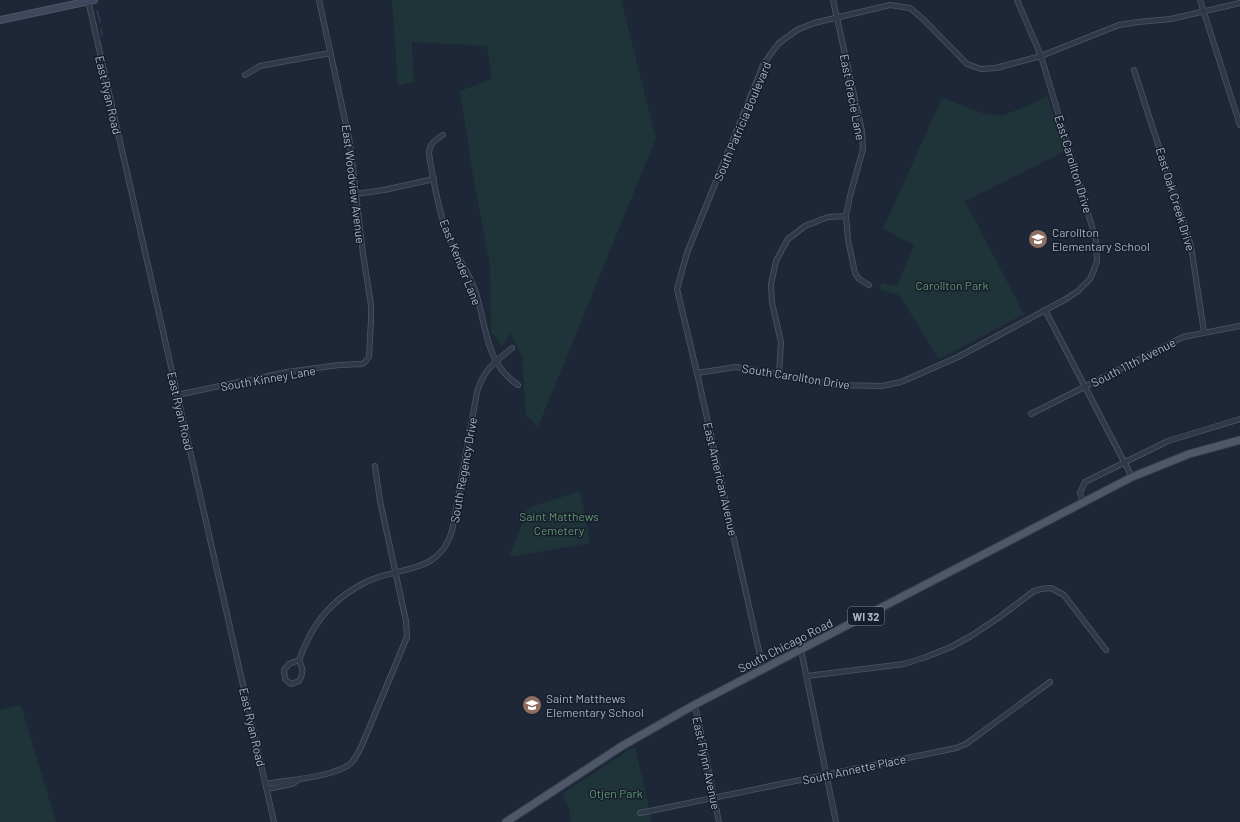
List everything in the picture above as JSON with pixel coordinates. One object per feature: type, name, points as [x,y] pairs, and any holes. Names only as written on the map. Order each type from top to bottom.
[{"type":"main road","name":"South Chicago Road","points":[[506,822],[622,746],[694,705],[763,669],[1132,478],[1189,454],[1240,440]]},
{"type":"street","points":[[0,20],[90,0]]},
{"type":"street","name":"East Ryan Road","points":[[90,0],[177,395],[274,822]]},
{"type":"street","name":"East Woodview Avenue","points":[[319,0],[350,143],[372,320],[369,357],[366,362],[359,364]]},
{"type":"street","name":"East Gracie Lane","points":[[833,0],[862,131],[863,149],[846,216],[848,240],[855,273],[860,279],[869,285]]},
{"type":"street","name":"East Carollton Drive","points":[[1017,0],[1041,56],[1094,228],[1098,250],[1094,270],[1085,285],[1066,299],[1045,310]]},
{"type":"street","points":[[1200,0],[1240,125]]},
{"type":"street","name":"South Patricia Boulevard","points":[[677,290],[687,253],[764,63],[779,43],[796,30],[836,17],[890,5],[910,8],[924,20],[967,64],[981,69],[996,68],[1041,56],[1119,25],[1171,19],[1240,3]]},
{"type":"street","points":[[245,75],[260,66],[330,52]]},
{"type":"street","name":"East Oak Creek Drive","points":[[1134,70],[1191,246],[1204,332]]},
{"type":"street","name":"East Kender Lane","points":[[443,135],[432,144],[429,150],[445,227],[478,299],[489,346],[505,375],[518,385]]},
{"type":"street","points":[[356,194],[384,190],[434,179]]},
{"type":"street","points":[[779,374],[781,342],[772,303],[771,284],[776,261],[788,239],[805,226],[828,217],[846,216]]},
{"type":"street","name":"East American Avenue","points":[[677,290],[763,669]]},
{"type":"street","points":[[1045,310],[1132,478]]},
{"type":"street","name":"South Carollton Drive","points":[[697,373],[736,367],[835,385],[882,386],[900,382],[958,357],[1045,310]]},
{"type":"street","name":"South 11th Avenue","points":[[1031,414],[1184,337],[1240,326]]},
{"type":"street","name":"South Regency Drive","points":[[298,660],[313,629],[336,602],[362,584],[379,576],[429,562],[443,551],[449,540],[456,512],[477,392],[483,376],[496,361],[512,348]]},
{"type":"street","name":"South Kinney Lane","points":[[177,395],[287,372],[338,365],[359,364]]},
{"type":"street","points":[[1083,503],[1080,492],[1085,482],[1168,441],[1240,418]]},
{"type":"street","points":[[266,787],[292,784],[300,779],[337,770],[350,764],[358,754],[407,637],[406,621],[378,490],[375,466]]},
{"type":"street","points":[[807,676],[904,664],[934,654],[977,632],[1034,591],[1041,588],[1051,588],[1064,594],[1106,650]]},
{"type":"street","points":[[801,650],[836,822]]},
{"type":"street","points":[[298,660],[303,668],[303,675],[300,682],[291,684],[284,679],[284,670],[289,664],[298,660]]},
{"type":"street","name":"South Annette Place","points":[[640,813],[956,748],[966,744],[1050,682]]},
{"type":"street","name":"East Flynn Avenue","points":[[694,705],[719,822]]},
{"type":"green space","points":[[392,0],[621,0],[656,138],[538,427],[526,415],[522,357],[511,333],[502,346],[491,332],[490,265],[475,188],[460,91],[492,79],[487,46],[412,42],[414,82],[398,86]]},
{"type":"green space","name":"Carollton Park","points":[[1047,95],[1065,151],[965,201],[1024,314],[939,359],[899,295],[880,290],[881,283],[897,286],[914,245],[883,229],[942,98],[982,113],[1001,116],[1032,104]]},
{"type":"green space","name":"Saint Matthews Cemetery","points":[[580,491],[590,543],[509,557],[528,508]]},
{"type":"green space","points":[[21,705],[56,822],[0,822],[0,710]]},
{"type":"green space","name":"Otjen Park","points":[[635,746],[652,822],[571,822],[568,805],[562,794]]},
{"type":"waterway","points":[[97,11],[100,22]]},
{"type":"waterway","points":[[101,29],[102,36]]},
{"type":"place","name":"Carollton Elementary School","points":[[1038,239]]},
{"type":"place","name":"Saint Matthews Elementary School","points":[[532,705]]}]
